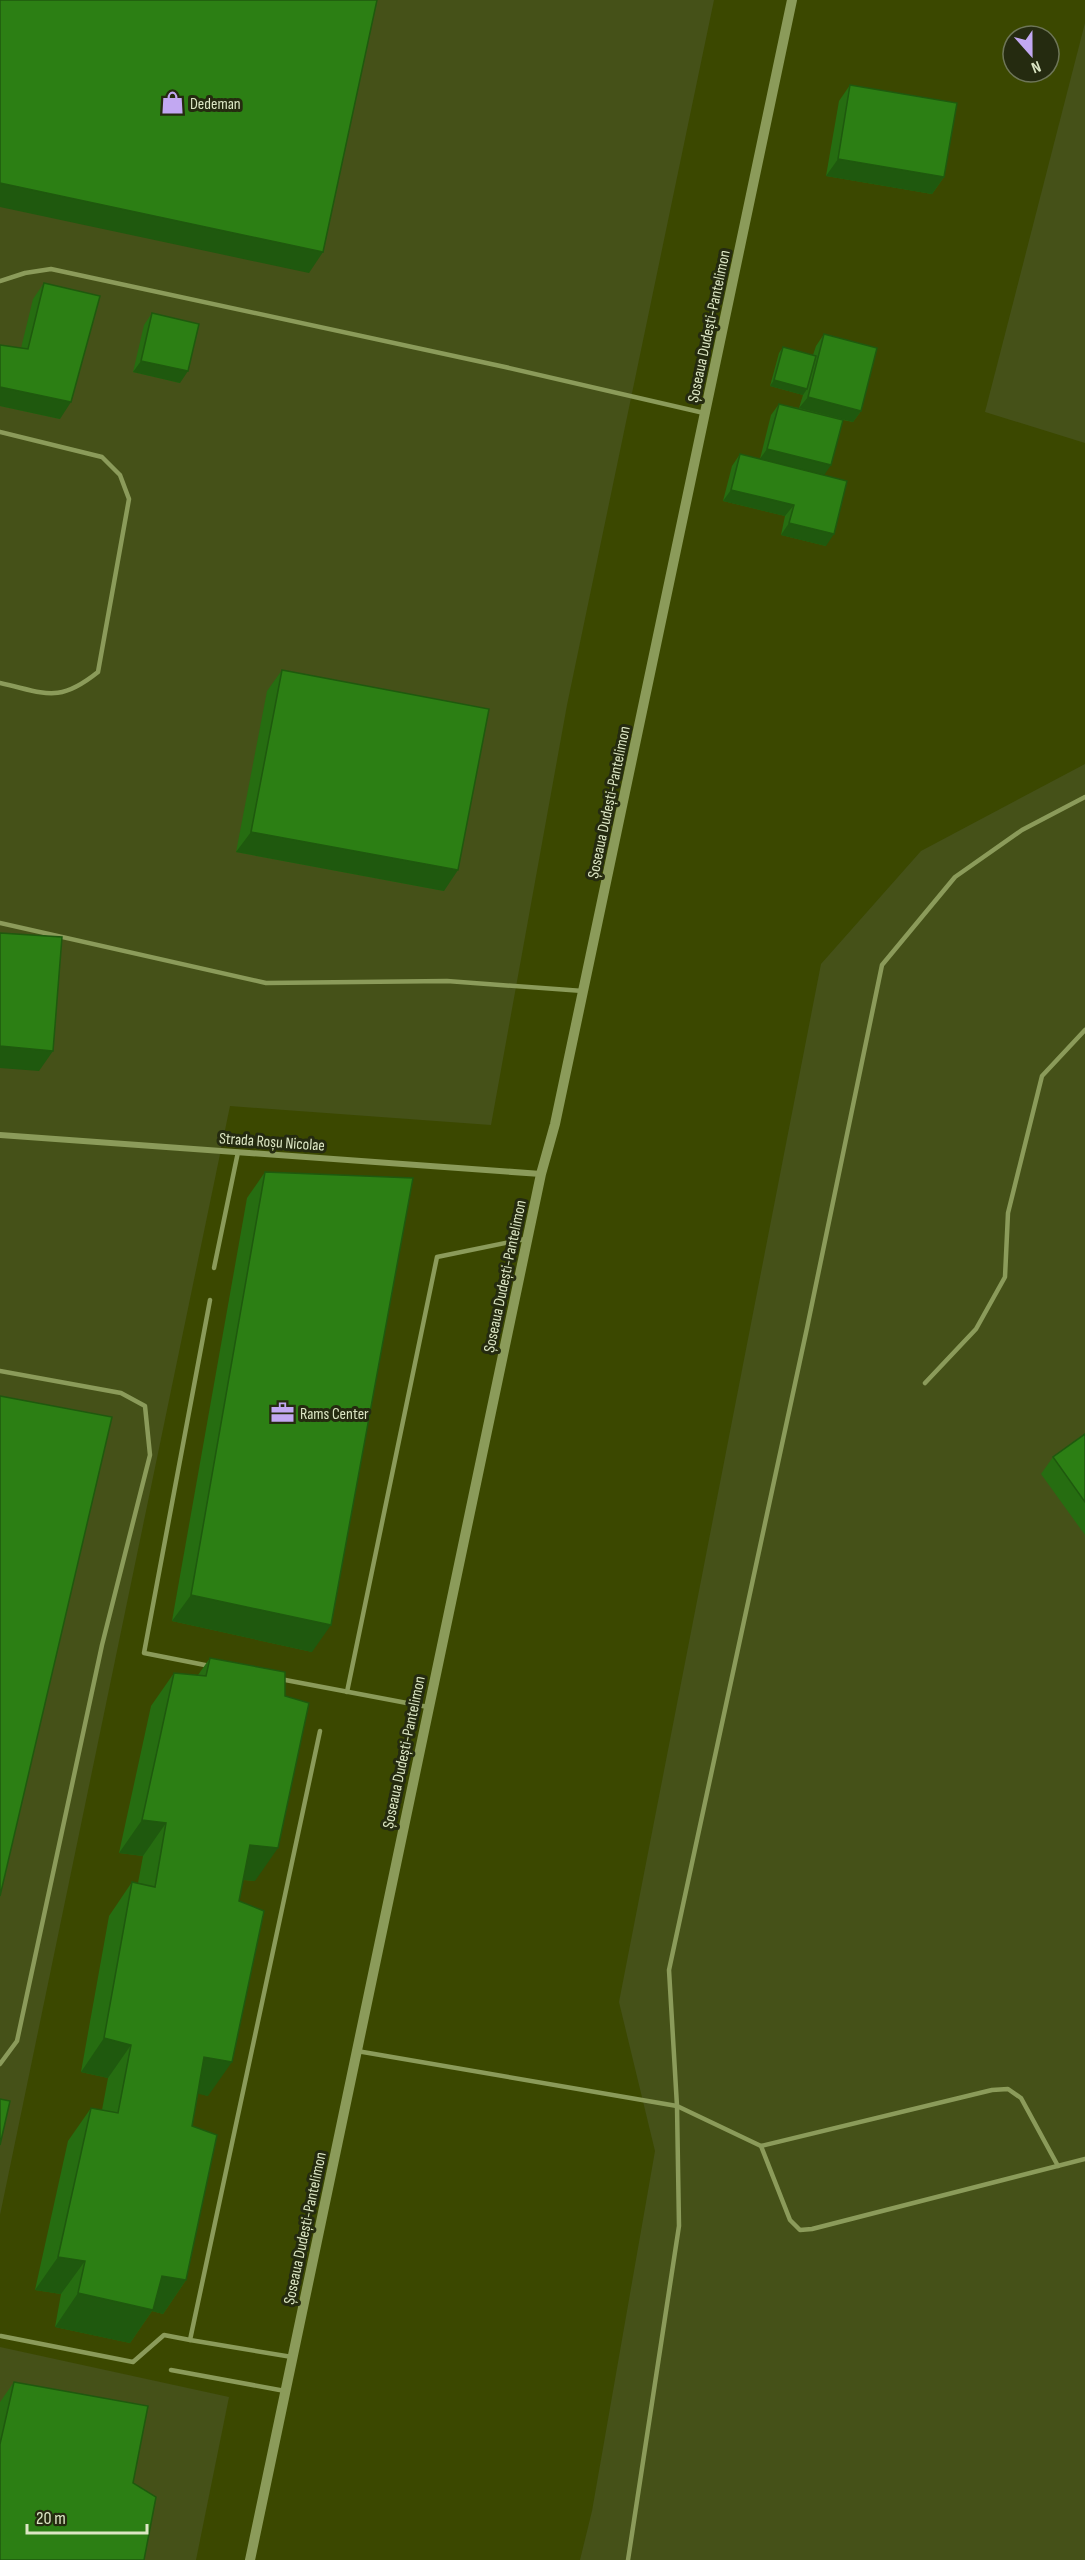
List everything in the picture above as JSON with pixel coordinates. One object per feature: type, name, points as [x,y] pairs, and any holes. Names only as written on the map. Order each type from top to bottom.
[{"type":"street","name":"Șoseaua Dudești-Pantelimon","points":[[250,2560],[428,1707],[542,1174],[555,1124],[792,0]]},
{"type":"street","name":"Strada Roșu Nicolae","points":[[0,1135],[542,1174]]},
{"type":"lane","points":[[0,281],[25,273],[51,269],[506,367],[704,414]]},
{"type":"lane","points":[[0,432],[102,457],[120,475],[129,499],[98,672],[78,688],[55,695],[0,683]]},
{"type":"lane","points":[[628,2560],[679,2226],[669,1970],[882,964],[955,877],[1023,830],[1085,797]]},
{"type":"lane","points":[[0,923],[266,983],[447,981],[583,991]]},
{"type":"lane","points":[[925,1383],[976,1329],[1005,1277],[1008,1213],[1042,1076],[1085,1030]]},
{"type":"lane","points":[[214,1268],[238,1152]]},
{"type":"lane","points":[[347,1692],[437,1257],[528,1239]]},
{"type":"lane","points":[[210,1300],[144,1653],[212,1666]]},
{"type":"lane","points":[[0,1371],[121,1393],[145,1406],[150,1455],[102,1645],[17,2041],[0,2064]]},
{"type":"lane","points":[[268,1677],[428,1707]]},
{"type":"lane","points":[[190,2340],[320,1731]]},
{"type":"lane","points":[[357,2051],[676,2106],[761,2146],[992,2090],[1008,2089],[1021,2098],[1058,2166]]},
{"type":"lane","points":[[761,2146],[790,2220],[800,2229],[812,2229],[1085,2159]]},
{"type":"lane","points":[[1,2336],[133,2362],[164,2335],[292,2357]]},
{"type":"lane","points":[[171,2370],[285,2391]]},
{"type":"shaded area","points":[[0,0],[714,0],[567,705],[491,1125],[230,1106],[0,2215]]},
{"type":"shaded area","points":[[1085,23],[1085,443],[985,412]]},
{"type":"shaded area","points":[[1085,764],[1085,2560],[580,2560],[592,2511],[655,2151],[619,2002],[821,964],[921,851]]},
{"type":"shaded area","points":[[0,2347],[229,2397],[196,2560],[0,2560]]},
{"type":"building","name":"Dedeman","points":[[0,0],[377,0],[323,252],[0,183]]},
{"type":"building","points":[[850,85],[957,103],[944,177],[838,159]]},
{"type":"building","points":[[44,283],[100,296],[71,402],[0,387],[0,345],[28,349]]},
{"type":"building","points":[[152,313],[199,324],[188,371],[141,361]]},
{"type":"building","points":[[824,334],[877,348],[861,411],[808,397]]},
{"type":"building","points":[[783,347],[816,356],[807,389],[774,380]]},
{"type":"building","points":[[779,404],[843,420],[831,465],[767,449]]},
{"type":"building","points":[[740,454],[847,481],[834,534],[789,523],[794,505],[731,490]]},
{"type":"building","points":[[282,670],[489,709],[458,870],[251,832]]},
{"type":"building","points":[[0,933],[62,937],[53,1051],[0,1046]]},
{"type":"building","name":"Rams Center","points":[[265,1172],[413,1178],[331,1625],[191,1595]]},
{"type":"building","points":[[0,1396],[112,1417],[0,1896]]},
{"type":"building","points":[[1085,1434],[1085,1502],[1053,1457]]},
{"type":"building","points":[[210,1658],[285,1672],[285,1696],[309,1703],[278,1848],[250,1845],[239,1901],[264,1911],[232,2062],[204,2057],[192,2126],[217,2135],[186,2280],[162,2276],[153,2310],[78,2293],[85,2261],[58,2257],[91,2108],[118,2113],[131,2045],[104,2038],[132,1882],[155,1887],[166,1823],[142,1820],[174,1673],[206,1676]]},
{"type":"building","points":[[0,2099],[10,2101],[0,2145]]},
{"type":"building","points":[[14,2382],[148,2406],[133,2483],[156,2497],[144,2560],[0,2560],[0,2444]]},
{"type":"place","name":"Dedeman","points":[[172,103]]},
{"type":"place","name":"Rams Center","points":[[282,1413]]}]
